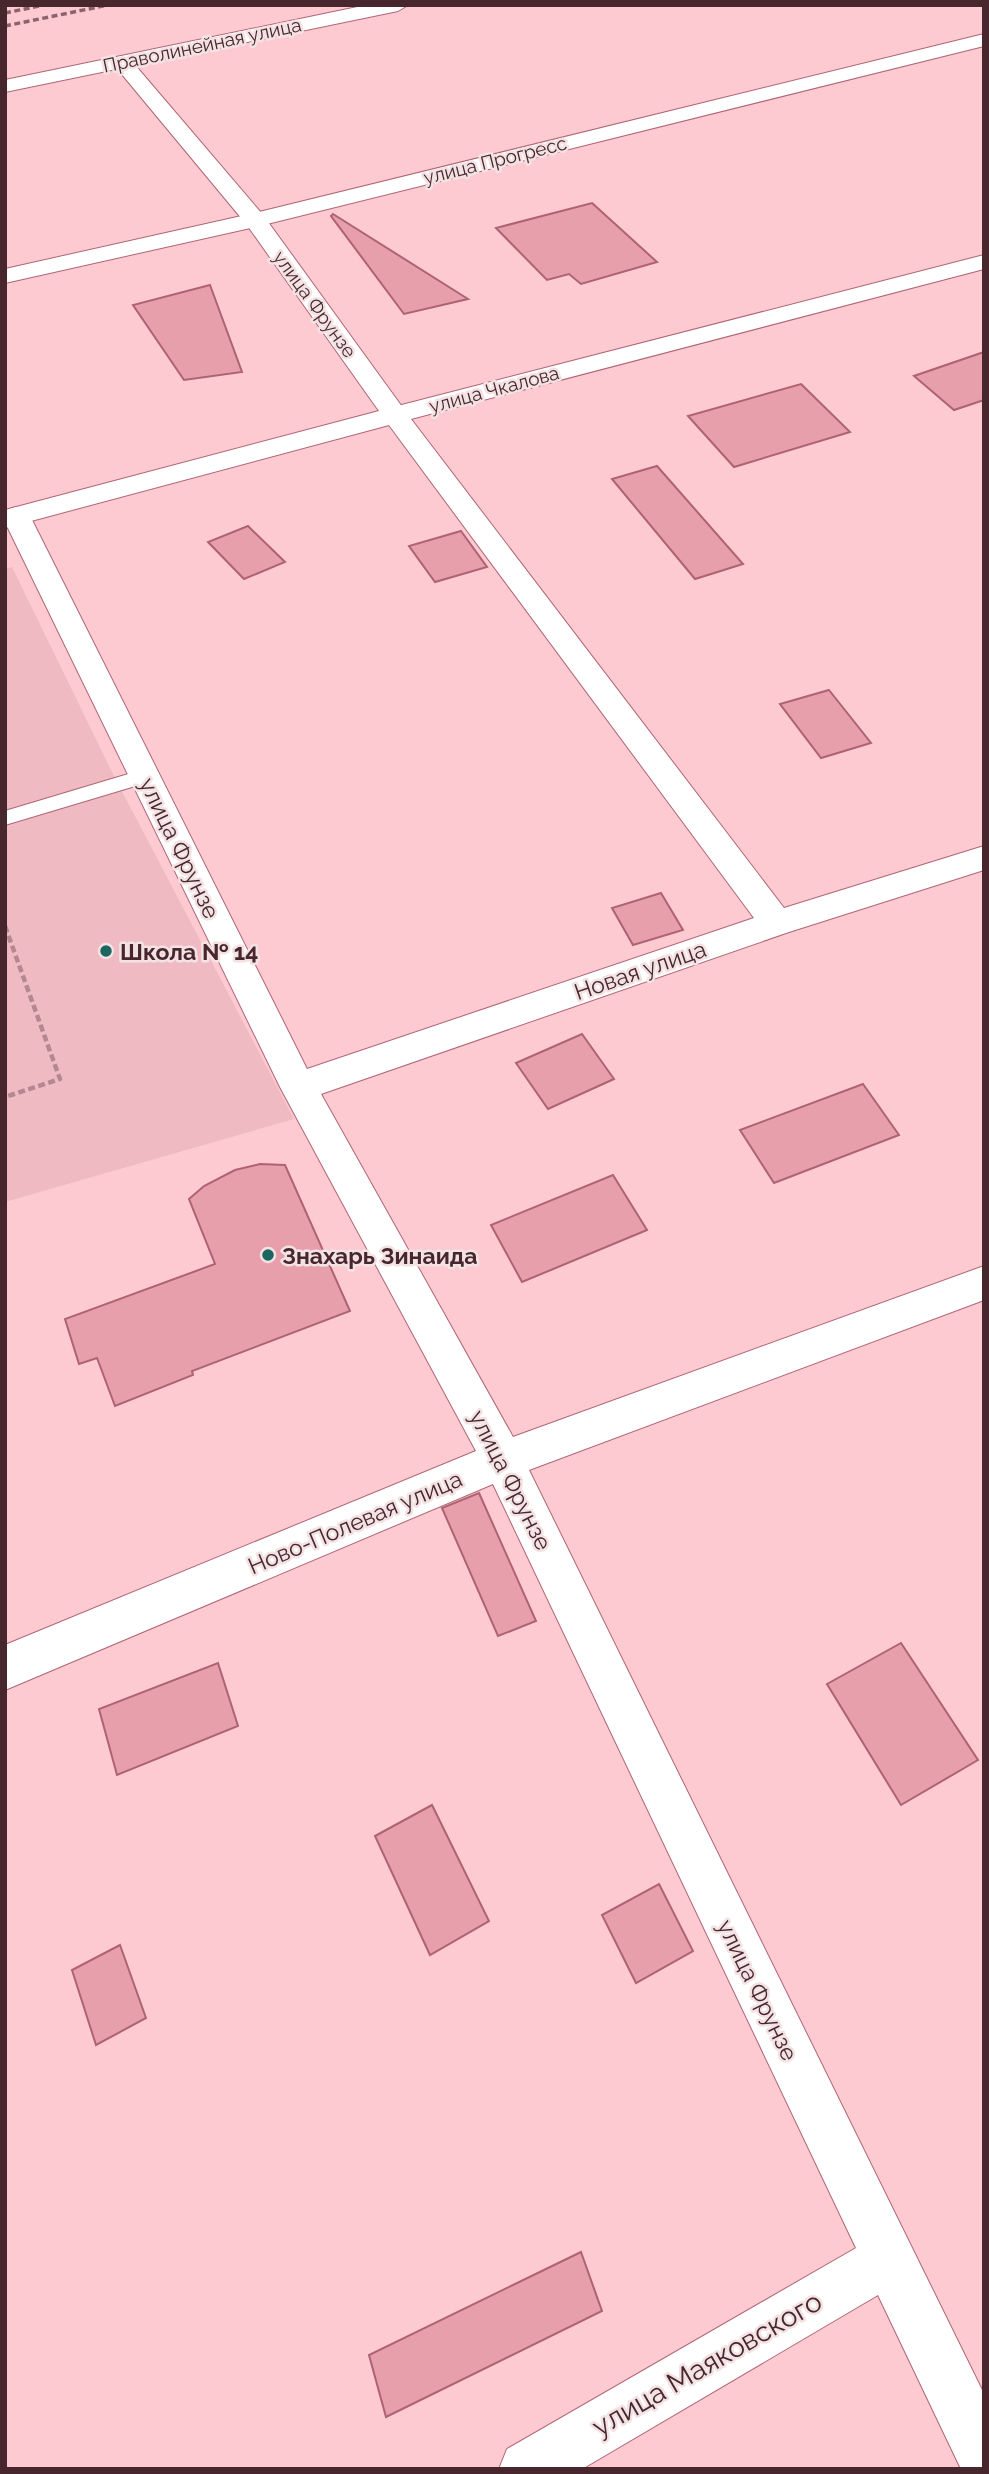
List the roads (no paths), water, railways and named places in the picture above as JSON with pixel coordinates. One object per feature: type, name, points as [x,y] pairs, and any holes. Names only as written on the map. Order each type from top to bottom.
[{"type":"street","name":"Праволинейная улица","points":[[5,86],[398,5]]},
{"type":"street","name":"улица Прогресс","points":[[5,276],[255,220],[984,40]]},
{"type":"street","name":"улица Фрунзе","points":[[122,62],[255,220],[395,415],[777,923]]},
{"type":"street","name":"улица Чкалова","points":[[10,518],[984,262]]},
{"type":"street","name":"улица Фрунзе","points":[[10,518],[145,776],[298,1087],[503,1460],[984,2455]]},
{"type":"street","name":"Новая улица","points":[[298,1087],[777,923],[984,858]]},
{"type":"street","name":"Ново-Полевая улица","points":[[5,1668],[503,1460],[984,1283]]},
{"type":"street","name":"улица Маяковского","points":[[527,2469],[888,2259]]},
{"type":"lane","points":[[5,818],[145,776]]},
{"type":"railway","points":[[5,13],[44,5]]},
{"type":"railway","points":[[5,26],[108,5]]},
{"type":"place","name":"Школа № 14","points":[[106,951]]},
{"type":"place","name":"Знахарь Зинаида","points":[[268,1255]]}]
